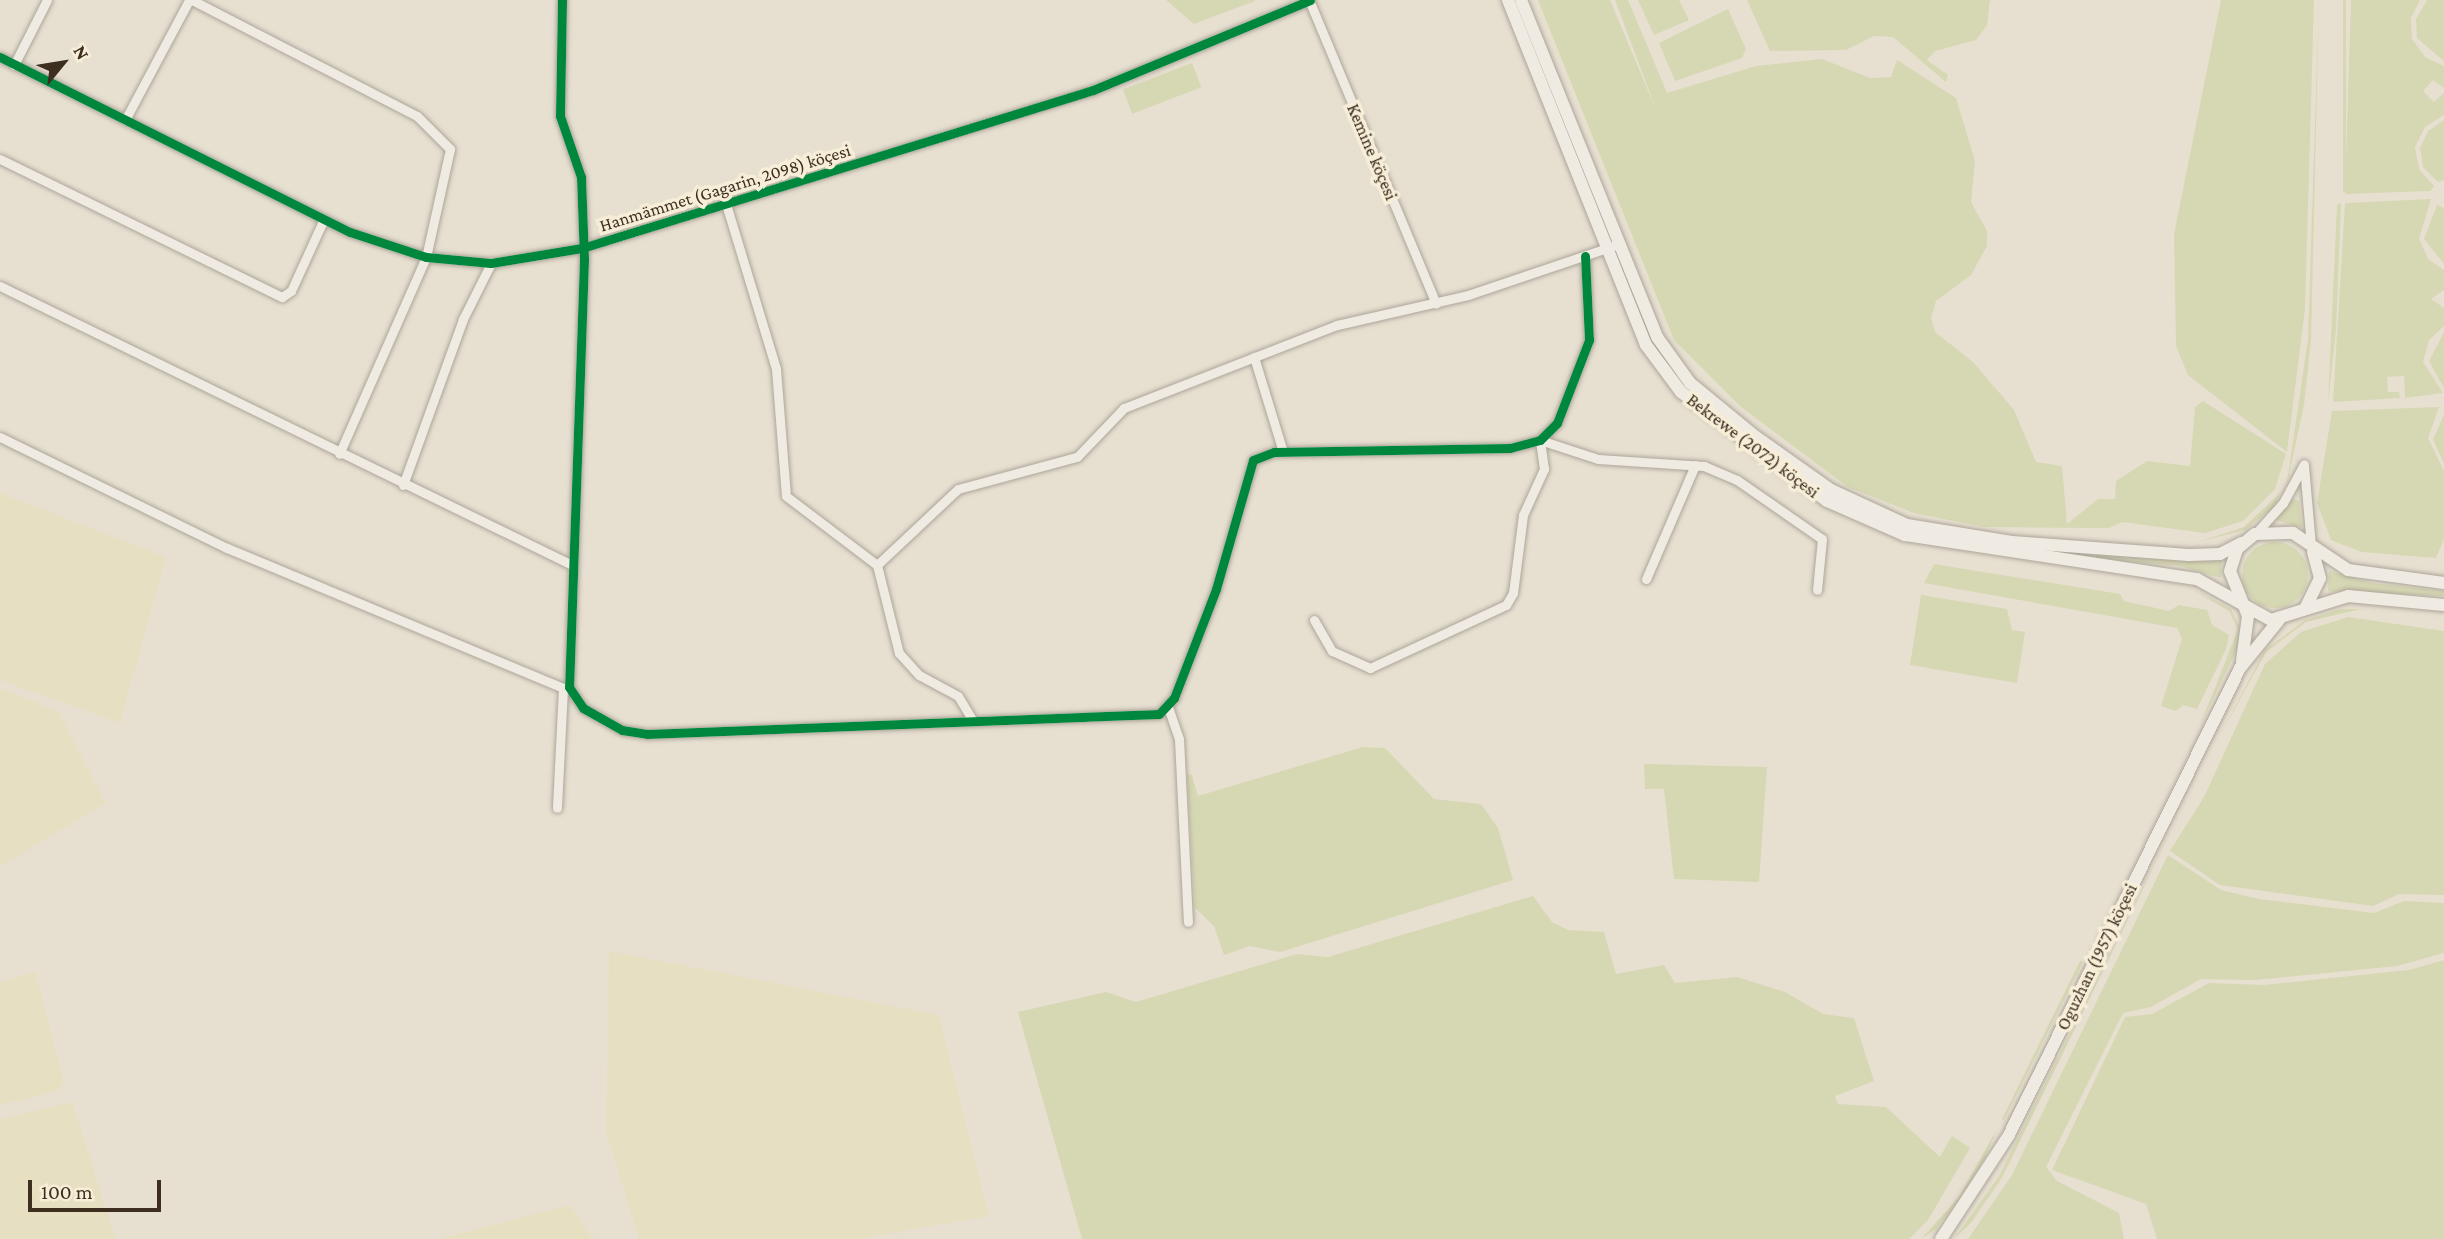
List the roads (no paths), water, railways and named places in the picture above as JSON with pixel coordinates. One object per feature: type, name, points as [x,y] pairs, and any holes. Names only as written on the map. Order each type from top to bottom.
[{"type":"main road","name":"Bekrewe (2072) köçesi","points":[[1508,0],[1646,345],[1672,382],[1741,441],[1827,501],[1905,535],[2185,576],[2238,601],[2256,616],[2279,620]]},
{"type":"main road","name":"Bekrewe (2072) köçesi","points":[[1521,0],[1657,337],[1690,383],[1756,437],[1866,510],[1907,525],[2012,542],[2189,555],[2220,554],[2255,534]]},
{"type":"main road","points":[[2255,534],[2286,531],[2348,570],[2444,583]]},
{"type":"main road","points":[[2238,601],[2230,571],[2242,543]]},
{"type":"main road","points":[[2301,612],[2320,578],[2311,548]]},
{"type":"main road","points":[[2279,620],[2348,596],[2444,604]]},
{"type":"main road","name":"Oguzhan (1957) köçesi","points":[[2238,601],[2249,628],[2240,668]]},
{"type":"main road","name":"Oguzhan (1957) köçesi","points":[[1941,1239],[2009,1135],[2240,668],[2279,620]]},
{"type":"street","points":[[14,65],[47,0]]},
{"type":"street","points":[[125,120],[190,0],[441,134],[451,158],[426,257],[339,454]]},
{"type":"street","points":[[562,0],[560,116],[581,177],[582,248],[569,687],[583,708],[622,730],[647,734],[971,718],[1148,717],[1168,707]]},
{"type":"street","name":"Hanmämmet (Gagarin, 2098) köçesi","points":[[0,57],[324,219],[426,257],[491,263],[582,248],[1093,90],[1309,0]]},
{"type":"street","name":"Kemine köçesi","points":[[1309,0],[1436,303]]},
{"type":"street","points":[[0,159],[282,297],[291,291],[324,219]]},
{"type":"street","points":[[726,204],[776,369],[786,496],[877,565],[899,653],[919,675],[958,696],[971,718]]},
{"type":"street","points":[[877,565],[923,516],[965,484],[1071,460],[1124,408],[1337,324],[1436,303],[1619,244]]},
{"type":"street","points":[[1188,922],[1179,739],[1168,707],[1216,589],[1247,471],[1261,454],[1518,448],[1540,440],[1557,423],[1589,340],[1585,256]]},
{"type":"street","points":[[403,485],[463,319],[491,263]]},
{"type":"street","points":[[0,286],[339,454],[572,565]]},
{"type":"street","points":[[1254,357],[1283,452]]},
{"type":"street","points":[[0,437],[227,548],[563,688],[557,808]]},
{"type":"street","points":[[1540,440],[1598,459],[1695,465],[1737,480],[1819,534],[1824,545],[1817,590]]},
{"type":"street","points":[[1314,620],[1332,652],[1370,668],[1506,605],[1513,593],[1523,515],[1544,469],[1540,440]]},
{"type":"street","points":[[2255,534],[2283,503],[2304,464],[2311,548]]},
{"type":"street","points":[[1646,579],[1695,465]]}]
